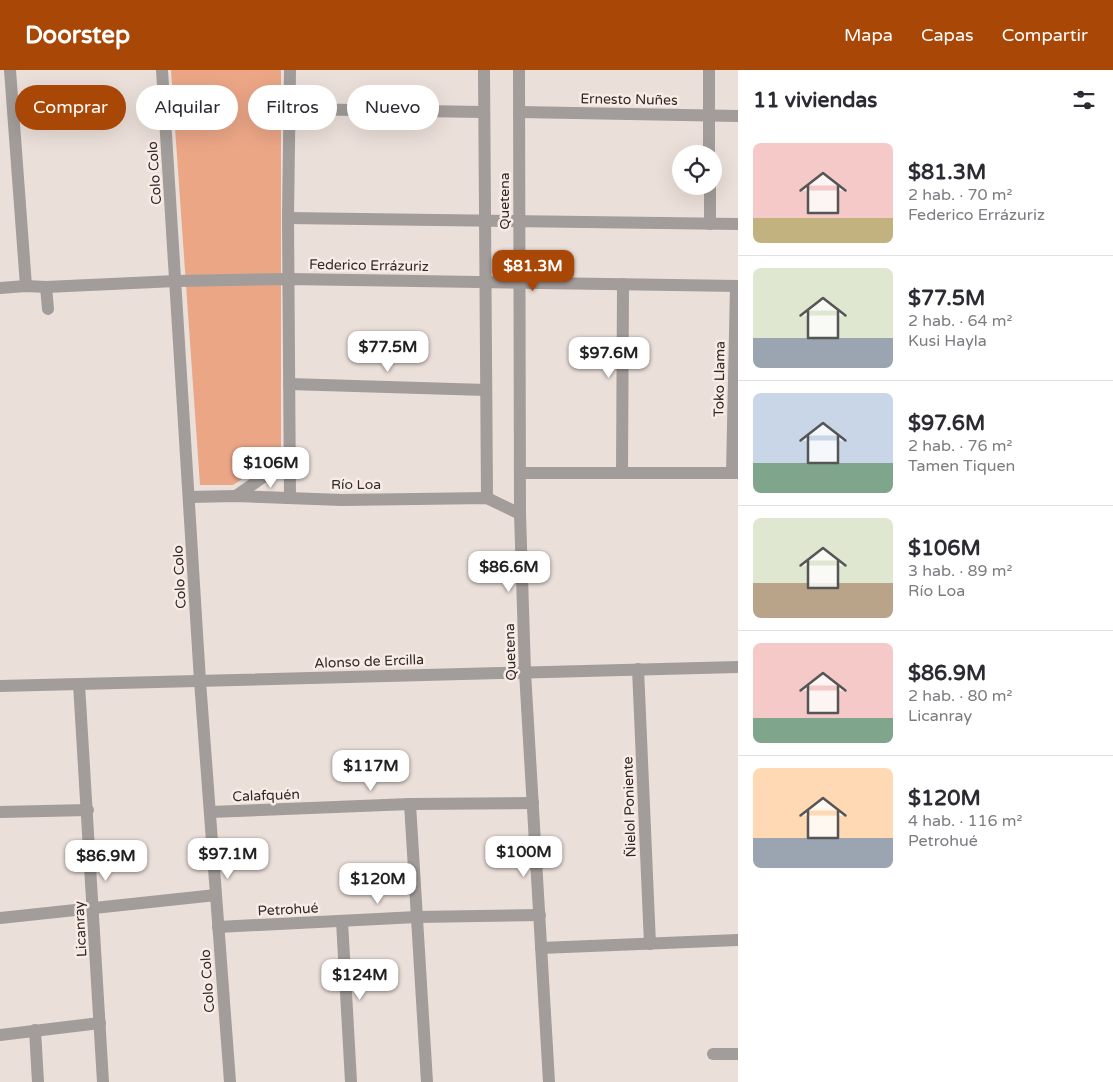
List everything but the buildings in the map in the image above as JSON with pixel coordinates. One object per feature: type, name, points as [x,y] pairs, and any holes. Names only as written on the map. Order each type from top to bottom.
[{"type":"street","points":[[10,70],[26,286]]},
{"type":"street","name":"Colo Colo","points":[[162,70],[200,681],[230,1082]]},
{"type":"street","points":[[290,70],[290,85]]},
{"type":"street","name":"Quetena","points":[[484,70],[487,498]]},
{"type":"street","name":"Quetena","points":[[519,70],[520,514],[525,672],[549,1082]]},
{"type":"street","points":[[709,70],[709,145]]},
{"type":"street","points":[[337,110],[484,112]]},
{"type":"street","name":"Ernesto Nuñes","points":[[519,112],[738,116]]},
{"type":"street","points":[[290,130],[288,218],[290,498]]},
{"type":"street","points":[[710,195],[710,224]]},
{"type":"street","points":[[288,218],[738,224]]},
{"type":"street","name":"Federico Errázuriz","points":[[0,288],[176,281],[289,279],[737,286]]},
{"type":"street","points":[[622,473],[623,284]]},
{"type":"street","name":"Toko Llama","points":[[735,473],[737,286]]},
{"type":"street","points":[[46,287],[48,309]]},
{"type":"street","points":[[289,384],[486,390]]},
{"type":"street","points":[[236,496],[289,459]]},
{"type":"street","points":[[520,472],[735,473]]},
{"type":"street","name":"Río Loa","points":[[189,497],[236,496],[342,500],[487,498],[520,514]]},
{"type":"street","name":"Alonso de Ercilla","points":[[0,686],[738,667]]},
{"type":"street","name":"Ñielol Poniente","points":[[638,669],[650,944]]},
{"type":"street","name":"Licanray","points":[[79,684],[103,1082]]},
{"type":"street","name":"Calafquén","points":[[210,812],[410,804],[533,803]]},
{"type":"street","points":[[410,804],[428,1082]]},
{"type":"street","points":[[0,812],[88,810]]},
{"type":"street","points":[[0,918],[216,895]]},
{"type":"street","name":"Petrohué","points":[[218,927],[417,917],[540,915]]},
{"type":"street","points":[[342,921],[351,1082]]},
{"type":"street","points":[[541,948],[738,940]]},
{"type":"street","points":[[0,1034],[100,1023]]},
{"type":"street","points":[[35,1030],[38,1082]]},
{"type":"street","points":[[714,1054],[738,1054]]},
{"type":"shaded area","points":[[171,70],[281,70],[281,85],[248,85],[248,130],[281,130],[281,454],[233,485],[200,485],[175,130],[238,130],[238,85],[172,85]]}]
